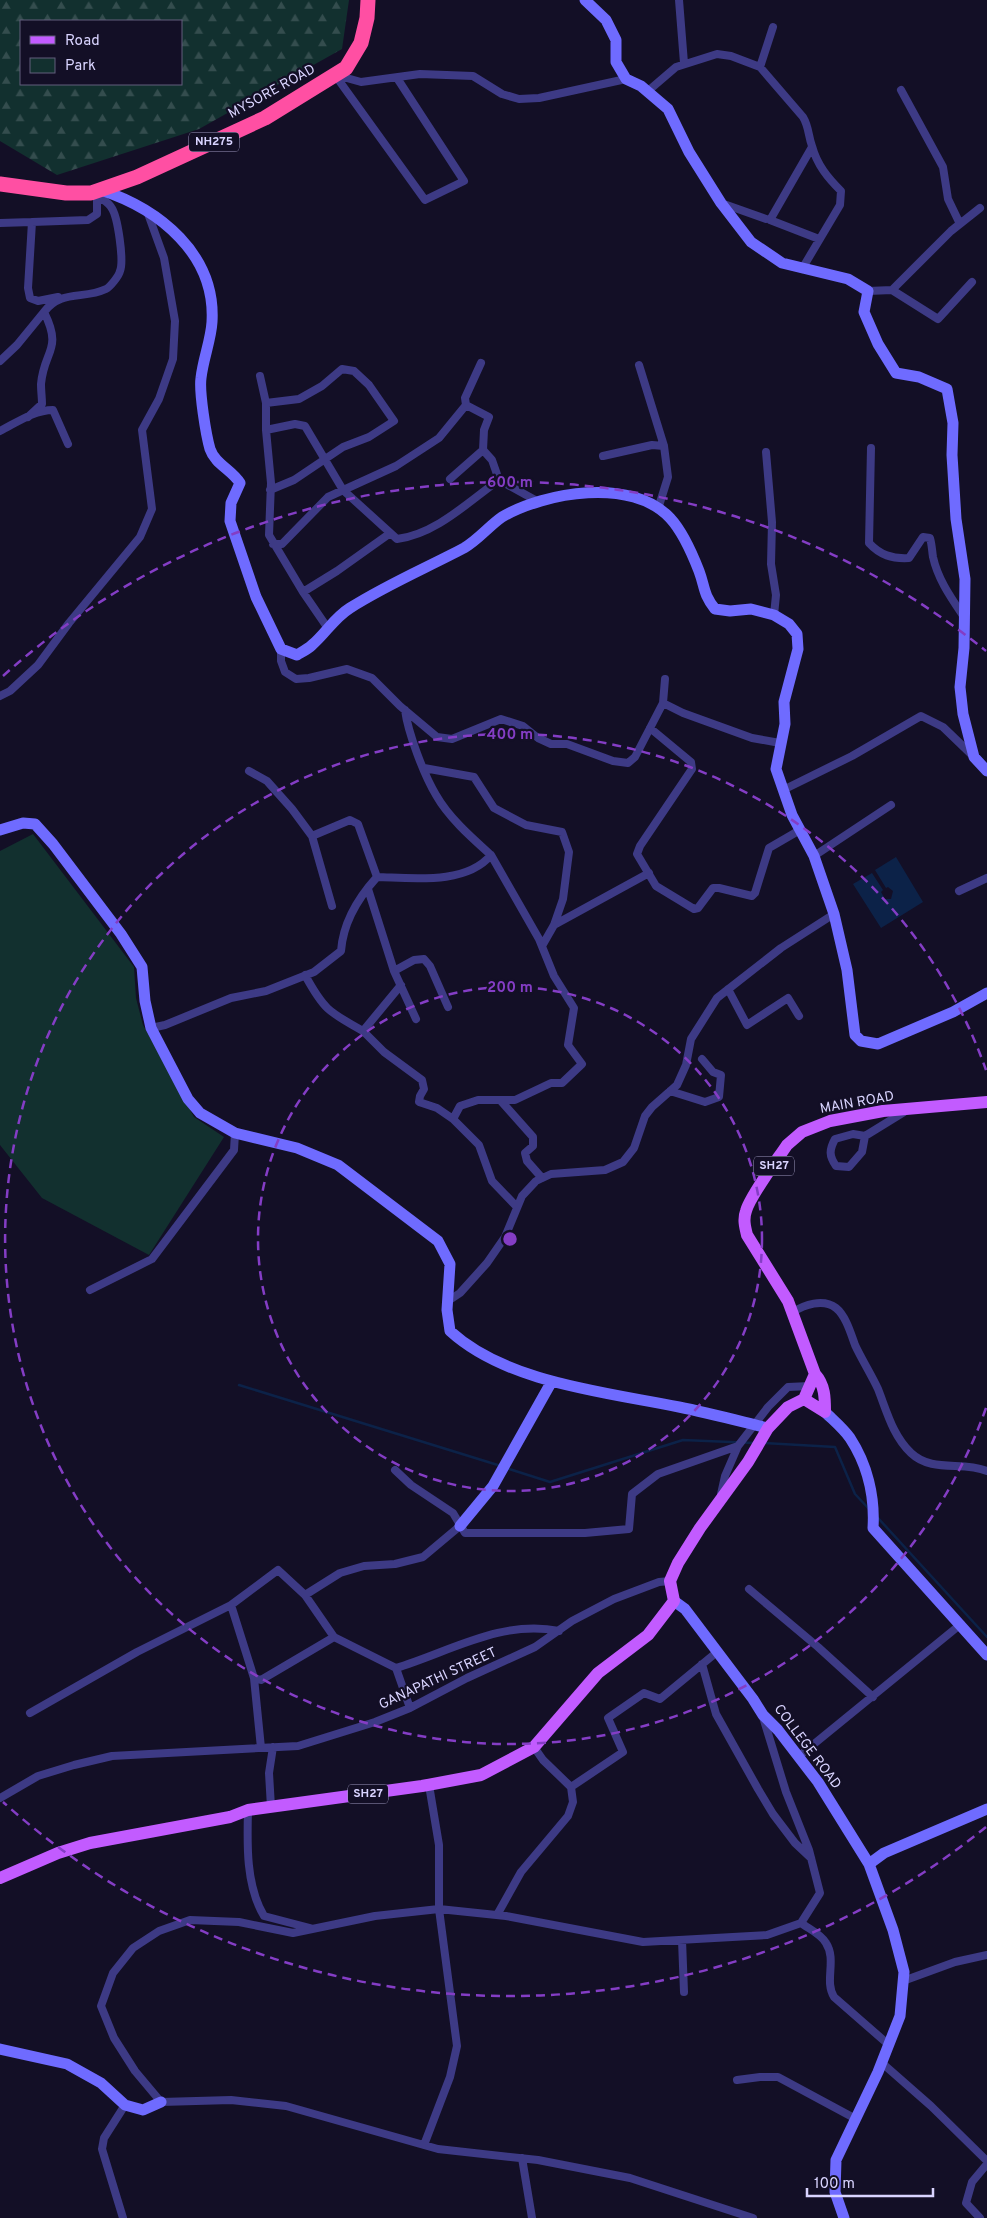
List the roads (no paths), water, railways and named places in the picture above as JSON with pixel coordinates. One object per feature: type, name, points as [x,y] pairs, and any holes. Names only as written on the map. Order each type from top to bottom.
[{"type":"highway","name":"MYSORE ROAD","points":[[0,184],[66,193],[96,193],[137,177],[265,118],[346,68],[361,43],[367,18],[368,0]]},
{"type":"main road","name":"MAIN ROAD","points":[[815,1374],[793,1312],[776,1279],[747,1234],[744,1223],[746,1210],[749,1205],[787,1145],[802,1132],[830,1121],[883,1111],[987,1102]]},
{"type":"main road","points":[[674,1600],[670,1581],[682,1556],[748,1462],[768,1428],[788,1407],[804,1399],[815,1374]]},
{"type":"main road","name":"SH27","points":[[815,1374],[820,1379],[825,1392],[825,1412]]},
{"type":"main road","points":[[804,1399],[825,1412]]},
{"type":"main road","name":"SH27","points":[[0,1878],[58,1853],[90,1843],[230,1817],[248,1810],[429,1785],[481,1775],[534,1747],[598,1674],[648,1635],[674,1600]]},
{"type":"street","points":[[585,0],[606,20],[616,40],[616,62],[626,78],[642,86],[668,109],[690,152],[721,203],[751,242],[782,263],[848,279],[868,291],[892,290],[938,319],[972,282]]},
{"type":"street","points":[[679,0],[684,64]]},
{"type":"street","points":[[760,67],[773,27]]},
{"type":"street","points":[[648,91],[676,67],[717,54],[731,56],[760,67],[803,116],[808,126],[812,146],[825,176],[841,192],[840,205],[802,269]]},
{"type":"street","points":[[335,75],[361,82],[420,74],[473,76],[502,94],[519,99],[539,98],[626,78]]},
{"type":"street","points":[[335,75],[425,200],[464,181],[397,78]]},
{"type":"street","points":[[901,90],[943,168],[948,199],[960,224]]},
{"type":"street","points":[[812,146],[770,220],[819,239]]},
{"type":"street","points":[[96,193],[122,197],[147,209],[178,236],[196,256],[211,292],[212,322],[200,380],[211,451],[219,463],[235,475],[240,483],[231,503],[230,521],[256,597],[281,649],[281,661],[285,672],[296,679],[309,678],[347,669],[372,678],[437,737],[452,739],[501,719],[523,726],[538,738],[551,744],[567,744],[613,761],[628,763],[635,757],[663,703],[666,679]]},
{"type":"street","points":[[0,224],[88,220],[97,214],[96,193]]},
{"type":"street","points":[[32,222],[28,288],[30,298],[38,301],[88,294],[108,288],[120,271],[119,230],[111,207],[96,193]]},
{"type":"street","points":[[721,203],[766,218]]},
{"type":"street","points":[[892,290],[960,224],[980,208]]},
{"type":"street","points":[[0,696],[10,691],[38,665],[69,623],[140,537],[152,509],[142,430],[159,399],[173,359],[175,321],[164,258],[147,209]]},
{"type":"street","points":[[868,291],[864,312],[878,344],[896,373],[919,377],[946,389],[953,423],[952,455],[956,510],[965,579],[960,687],[963,714],[974,757]]},
{"type":"street","points":[[0,361],[17,345],[50,305],[65,296]]},
{"type":"street","points":[[28,417],[42,404],[41,384],[53,346],[52,328],[44,312]]},
{"type":"street","points":[[273,544],[282,544],[328,497],[396,466],[439,438],[466,405],[465,398],[481,363]]},
{"type":"street","points":[[639,364],[664,446],[668,477],[658,509]]},
{"type":"street","points":[[266,403],[299,399],[322,386],[342,369],[354,371],[369,385],[394,421],[369,436],[343,447],[294,480],[270,490]]},
{"type":"street","points":[[260,376],[266,403],[270,490],[269,535],[303,592],[327,627]]},
{"type":"street","points":[[466,405],[489,417],[484,430],[483,450],[492,460],[499,480],[537,501]]},
{"type":"street","points":[[0,431],[28,417],[46,410],[53,410],[68,444]]},
{"type":"street","points":[[266,430],[295,424],[305,426],[343,490],[397,540],[408,538],[466,506],[499,480]]},
{"type":"street","points":[[604,456],[652,445],[664,446]]},
{"type":"street","points":[[871,448],[869,543],[878,553],[898,559],[909,558],[923,537],[930,538],[933,546],[933,556],[945,587],[964,618]]},
{"type":"street","points":[[450,479],[483,450]]},
{"type":"street","points":[[766,452],[772,522],[771,564],[776,595],[774,615]]},
{"type":"street","points":[[281,649],[297,655],[313,645],[327,627],[350,608],[466,547],[502,518],[537,501],[566,494],[612,494],[645,500],[670,517],[686,542],[699,572],[706,597],[714,609],[730,611],[751,609],[774,615],[789,624],[797,634],[798,648],[784,702],[784,724],[776,769],[792,815],[814,856],[834,914],[847,970],[850,1012],[855,1035],[861,1041],[878,1044],[953,1012],[987,993]]},
{"type":"street","points":[[303,592],[337,572],[389,534]]},
{"type":"street","points":[[663,703],[683,713],[752,738],[780,743]]},
{"type":"street","points":[[406,710],[407,722],[436,795],[461,826],[492,855],[542,946],[554,976],[574,1008],[568,1045],[582,1064],[562,1083],[551,1083],[514,1100],[478,1100],[460,1106],[453,1118]]},
{"type":"street","points":[[783,790],[852,756],[921,716],[943,727],[987,771]]},
{"type":"street","points":[[650,728],[690,762],[692,769],[640,846],[637,854],[656,886],[694,909],[698,908],[713,888],[752,896],[755,894],[770,848],[800,830]]},
{"type":"street","points":[[424,768],[474,777],[494,808],[526,825],[562,832],[570,852],[563,898],[554,925],[542,946]]},
{"type":"street","points":[[249,771],[267,781],[292,808],[312,836],[332,906]]},
{"type":"street","points":[[814,856],[891,804]]},
{"type":"street","points":[[312,836],[350,820],[358,824],[377,877]]},
{"type":"street","points":[[0,830],[23,823],[35,824],[53,844],[121,934],[142,967],[146,1001],[152,1028],[188,1099],[200,1113],[235,1133],[297,1148],[338,1165],[438,1241],[450,1264],[448,1301],[450,1331],[466,1346],[492,1361],[552,1381],[641,1401],[679,1407],[768,1428]]},
{"type":"street","points":[[377,877],[414,879],[448,876],[482,866],[492,855]]},
{"type":"street","points":[[554,925],[649,873]]},
{"type":"street","points":[[152,1028],[165,1025],[232,998],[266,991],[314,972],[341,951],[342,934],[377,877]]},
{"type":"street","points":[[959,892],[987,878]]},
{"type":"street","points":[[368,889],[394,971],[416,1019]]},
{"type":"street","points":[[448,1301],[460,1293],[486,1263],[505,1237],[522,1196],[536,1181],[551,1174],[605,1170],[623,1162],[634,1148],[645,1116],[652,1107],[677,1085],[686,1065],[691,1039],[716,998],[781,948],[834,914]]},
{"type":"street","points":[[394,971],[414,960],[424,959],[430,966],[448,1007]]},
{"type":"street","points":[[304,976],[319,1000],[330,1012],[363,1031],[384,1052],[422,1080],[424,1088],[419,1102],[437,1108],[453,1118],[479,1145],[492,1182],[517,1207]]},
{"type":"street","points":[[363,1031],[401,985]]},
{"type":"street","points":[[728,989],[747,1025],[788,998],[799,1016]]},
{"type":"street","points":[[670,1091],[705,1102],[719,1097],[721,1075],[713,1072],[702,1059]]},
{"type":"street","points":[[502,1101],[533,1137],[533,1146],[526,1154],[527,1161],[542,1178]]},
{"type":"street","points":[[866,1136],[862,1152],[848,1167],[836,1166],[830,1156],[830,1147],[834,1140],[853,1134],[866,1136],[908,1109]]},
{"type":"street","points":[[90,1290],[152,1260],[234,1150],[235,1133]]},
{"type":"street","points":[[793,1312],[804,1305],[821,1304],[835,1308],[846,1323],[878,1389],[898,1440],[912,1454],[926,1463],[940,1466],[962,1465],[987,1471]]},
{"type":"street","points":[[305,1595],[340,1573],[364,1566],[395,1564],[423,1557],[460,1526],[494,1486],[552,1381]]},
{"type":"street","points":[[719,1501],[725,1476],[738,1446],[768,1407],[788,1387],[810,1386]]},
{"type":"street","points":[[825,1412],[849,1437],[865,1469],[872,1494],[873,1528],[987,1655]]},
{"type":"street","points":[[395,1470],[411,1485],[453,1513],[465,1534],[585,1533],[629,1529],[632,1494],[638,1489],[658,1474],[738,1446]]},
{"type":"street","points":[[30,1713],[137,1652],[231,1605],[278,1570],[305,1595],[334,1637],[396,1668],[410,1708]]},
{"type":"street","name":"GANAPATHI STREET","points":[[0,1798],[38,1776],[112,1756],[298,1746],[375,1722],[410,1708],[467,1678],[535,1647],[572,1620],[614,1599],[659,1582],[670,1581]]},
{"type":"street","points":[[749,1589],[818,1647],[873,1697]]},
{"type":"street","name":"COLLEGE ROAD","points":[[674,1600],[685,1609],[763,1715],[778,1730],[818,1782],[869,1864],[894,1930],[904,1972],[900,2016],[882,2063],[836,2160],[835,2192],[844,2218]]},
{"type":"street","points":[[231,1605],[254,1678],[261,1748]]},
{"type":"street","points":[[798,1757],[961,1624]]},
{"type":"street","points":[[396,1668],[472,1639],[510,1630],[542,1627],[559,1631]]},
{"type":"street","points":[[254,1678],[261,1680],[334,1637]]},
{"type":"street","points":[[571,1787],[623,1752],[608,1718],[644,1693],[660,1699],[717,1652]]},
{"type":"street","points":[[702,1664],[716,1714],[758,1789],[773,1814],[795,1842],[811,1858]]},
{"type":"street","points":[[161,2102],[136,2072],[114,2038],[101,2006],[113,1973],[133,1948],[159,1931],[190,1920],[239,1922],[293,1933],[374,1916],[439,1909],[497,1915],[643,1942],[767,1935],[801,1923],[820,1893],[811,1858],[786,1792],[763,1715]]},
{"type":"street","points":[[271,1807],[269,1774],[273,1747]]},
{"type":"street","points":[[497,1915],[521,1872],[568,1816],[573,1802],[571,1787],[543,1760],[534,1747]]},
{"type":"street","points":[[424,2145],[450,2077],[457,2046],[439,1909],[439,1845],[429,1785]]},
{"type":"street","points":[[869,1864],[884,1853],[987,1809]]},
{"type":"street","points":[[248,1810],[246,1847],[258,1905],[264,1916],[312,1928]]},
{"type":"street","points":[[801,1923],[823,1939],[829,1950],[830,1987],[834,1997],[889,2045]]},
{"type":"street","points":[[682,1940],[684,1992]]},
{"type":"street","points":[[903,1981],[955,1962],[987,1955]]},
{"type":"street","points":[[0,2049],[67,2064],[101,2083],[126,2105],[143,2110],[161,2102],[231,2100],[286,2106],[438,2149],[522,2158],[630,2178],[753,2218]]},
{"type":"street","points":[[882,2063],[931,2106],[987,2162],[972,2182],[966,2204],[980,2218]]},
{"type":"street","points":[[737,2080],[760,2076],[778,2077],[856,2119]]},
{"type":"street","points":[[123,2218],[102,2150],[104,2138],[126,2105]]},
{"type":"street","points":[[522,2158],[532,2218]]},
{"type":"water","points":[[896,857],[923,902],[881,928],[853,884],[872,873],[883,890],[881,892],[885,899],[891,899],[893,891],[888,887],[886,888],[875,870]]},
{"type":"waterway","points":[[239,1385],[501,1466]]},
{"type":"waterway","points":[[506,1468],[550,1482],[683,1440],[754,1443]]},
{"type":"waterway","points":[[764,1443],[835,1447],[855,1494],[869,1509]]},
{"type":"waterway","points":[[878,1518],[987,1637]]}]
